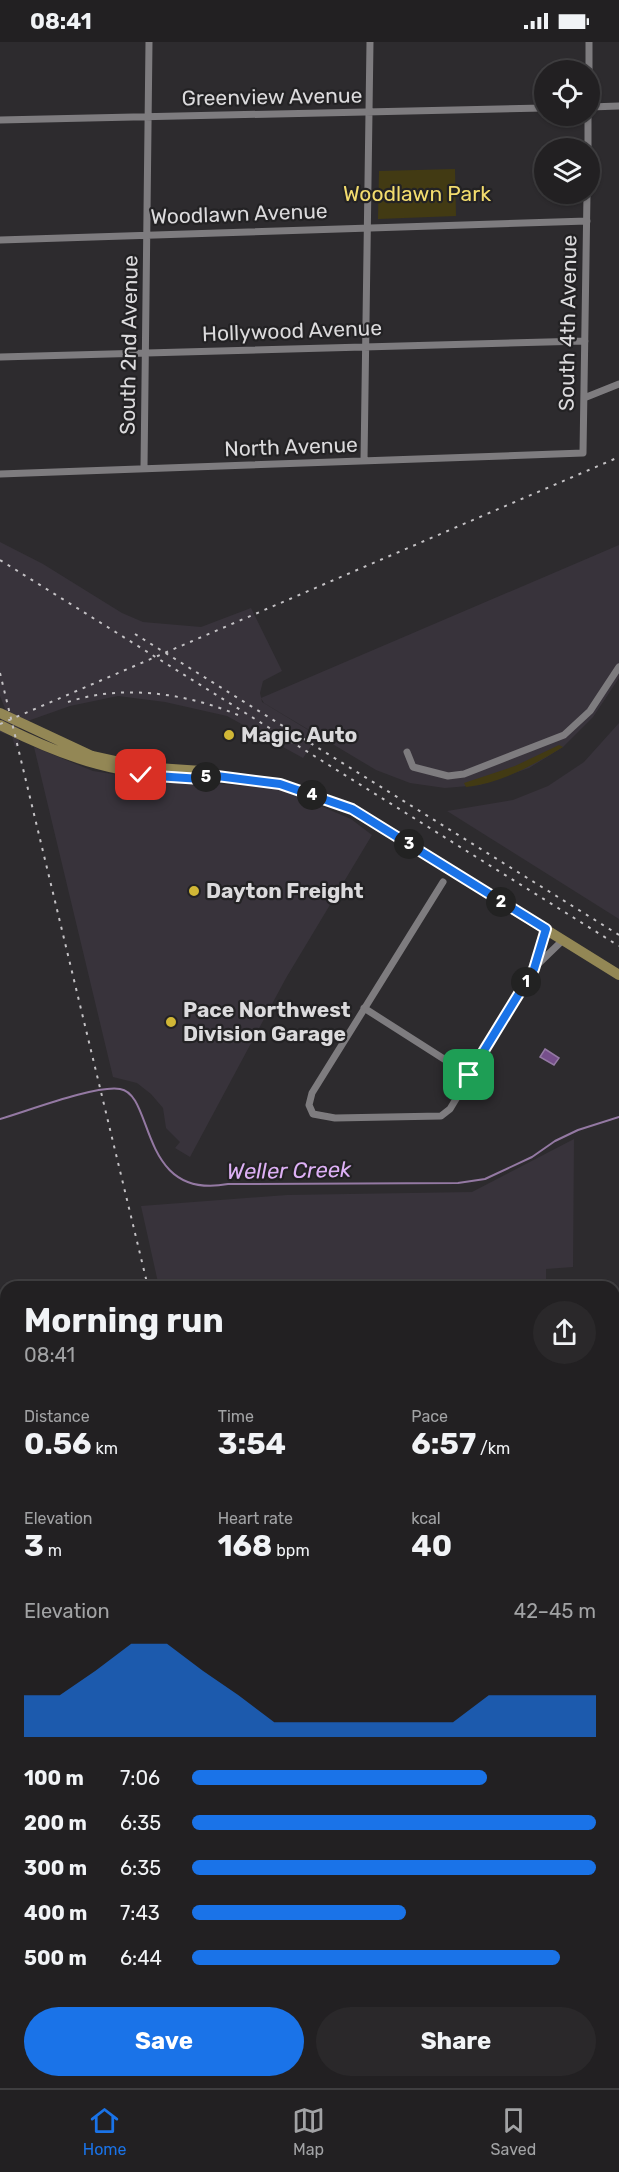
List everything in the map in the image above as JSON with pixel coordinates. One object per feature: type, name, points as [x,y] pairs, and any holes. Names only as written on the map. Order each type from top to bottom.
[{"type":"main road","points":[[0,713],[92,756],[142,767],[202,771],[209,775],[280,784],[352,809],[619,975]]},
{"type":"main road","points":[[0,725],[57,752],[112,770],[201,779],[209,775]]},
{"type":"street","name":"South 2nd Avenue","points":[[144,468],[149,42]]},
{"type":"street","points":[[364,461],[370,42]]},
{"type":"street","points":[[589,42],[589,60]]},
{"type":"street","points":[[600,107],[619,106]]},
{"type":"street","name":"Greenview Avenue","points":[[0,120],[534,108]]},
{"type":"street","name":"South 4th Avenue","points":[[583,453],[587,204]]},
{"type":"street","name":"Woodlawn Avenue","points":[[0,240],[147,233],[586,221]]},
{"type":"street","name":"Hollywood Avenue","points":[[0,357],[585,341]]},
{"type":"street","points":[[584,398],[619,384]]},
{"type":"street","name":"North Avenue","points":[[0,474],[583,453]]},
{"type":"street","points":[[407,752],[413,767],[448,776],[464,774],[564,735],[590,711],[619,667]]},
{"type":"street","points":[[443,882],[312,1093],[309,1105],[313,1114],[335,1118],[441,1116],[450,1108],[534,969],[563,940]]},
{"type":"street","points":[[534,969],[546,929]]},
{"type":"street","points":[[364,1008],[469,1075]]},
{"type":"shaded area","points":[[0,542],[43,564],[122,613],[143,622],[201,627],[251,608],[282,671],[263,681],[260,693],[262,702],[318,736],[303,758],[227,716],[165,702],[118,696],[70,706],[22,723],[17,732],[20,745],[15,747],[12,736],[0,732],[0,722],[6,711],[0,696]]},
{"type":"shaded area","points":[[619,545],[619,678],[593,717],[563,747],[529,768],[480,785],[445,788],[410,783],[376,770],[264,703],[261,698]]},
{"type":"shaded area","points":[[619,723],[619,919],[447,811],[513,800],[548,786],[584,762]]},
{"type":"shaded area","name":"Dayton Freight","points":[[34,747],[93,771],[145,779],[278,788],[351,819],[372,835],[286,978],[190,1157],[175,1148],[180,1142],[166,1128],[163,1108],[151,1094],[137,1083],[113,1077]]},
{"type":"shaded area","points":[[545,1049],[559,1058],[554,1065],[540,1057]]},
{"type":"shaded area","points":[[574,1139],[573,1267],[546,1269],[546,1281],[158,1281],[141,1206],[287,1195],[472,1192]]},
{"type":"green space","name":"Woodlawn Park","points":[[455,169],[456,216],[378,219],[379,171]]},
{"type":"green space","points":[[559,745],[563,747],[529,767],[505,777],[466,787],[464,783],[515,766]]},
{"type":"waterway","name":"Weller Creek","points":[[0,1119],[78,1095],[120,1089],[131,1095],[139,1108],[153,1145],[164,1163],[178,1177],[199,1185],[458,1183],[485,1179],[532,1157],[555,1141],[578,1130],[619,1117]]},
{"type":"railway","points":[[0,724],[619,457]]},
{"type":"railway","points":[[0,560],[619,946]]},
{"type":"railway","points":[[135,634],[619,935]]},
{"type":"railway","points":[[0,673],[147,1281]]},
{"type":"railway","points":[[68,702],[89,696],[132,692],[176,696],[238,715]]},
{"type":"place","name":"Magic Auto","points":[[229,735]]},
{"type":"place","name":"Dayton Freight","points":[[194,891]]},
{"type":"place","name":"Pace Northwest Division Garage","points":[[171,1022]]},
{"type":"route","points":[[141,775],[201,779],[209,775],[280,784],[352,809],[546,929],[534,969],[469,1075]]}]
